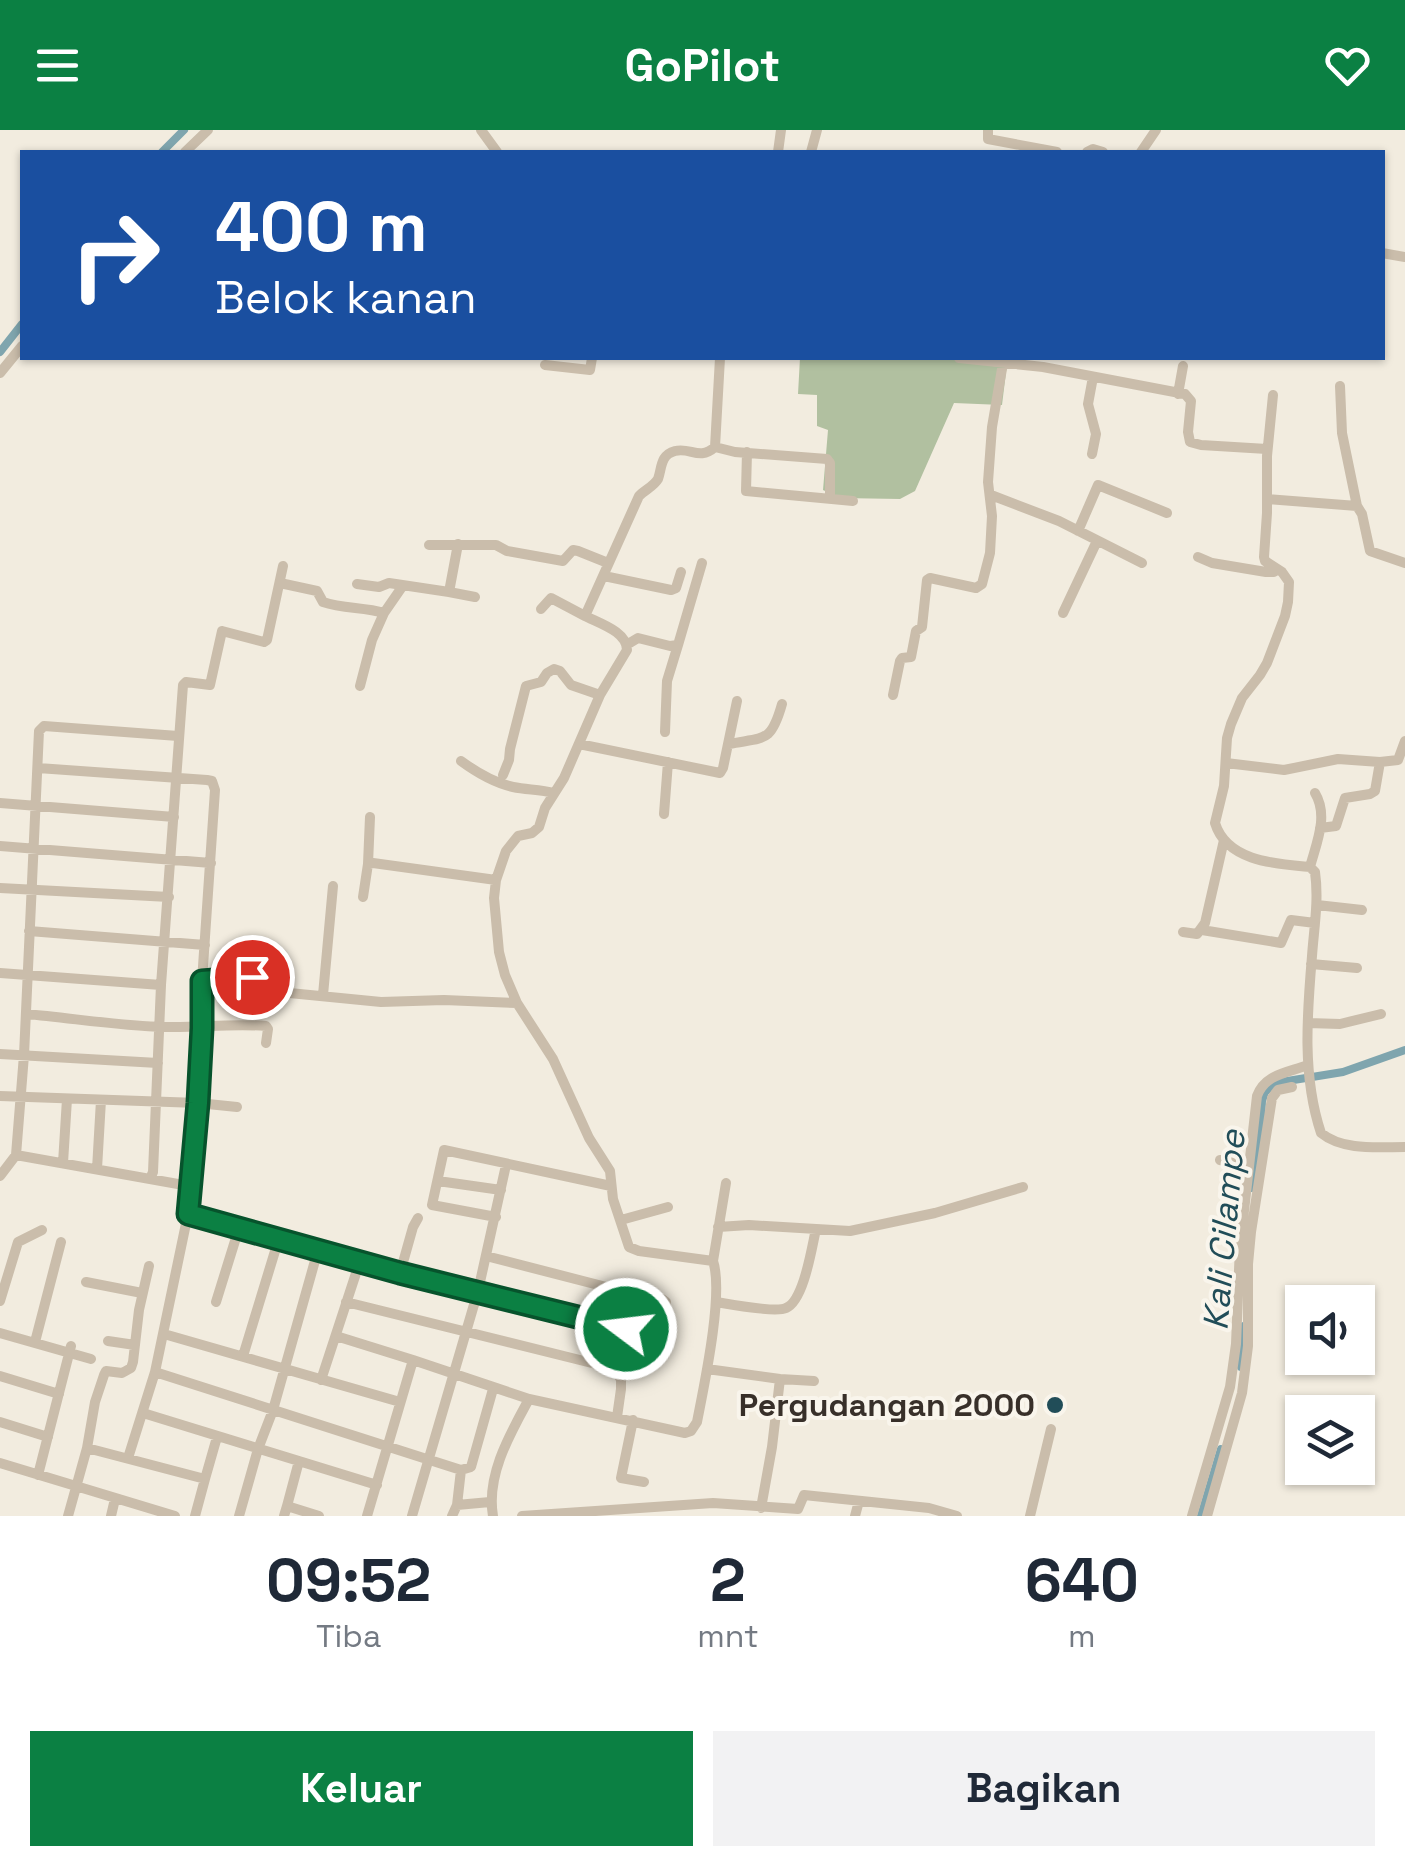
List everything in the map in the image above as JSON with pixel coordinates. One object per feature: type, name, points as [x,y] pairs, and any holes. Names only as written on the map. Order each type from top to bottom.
[{"type":"street","points":[[190,150],[208,130]]},
{"type":"street","points":[[988,134],[1048,150]]},
{"type":"street","points":[[0,373],[20,348]]},
{"type":"street","points":[[545,365],[590,370],[592,360]]},
{"type":"street","points":[[716,447],[720,360]]},
{"type":"street","points":[[893,695],[900,661],[911,656],[916,630],[922,627],[927,580],[980,586],[990,553],[988,482],[992,427],[1006,361],[1047,362],[1093,376],[1184,394],[1190,398],[1188,432],[1193,443],[1267,450]]},
{"type":"street","points":[[1178,394],[1184,366]]},
{"type":"street","points":[[1092,454],[1096,434],[1088,404],[1093,376]]},
{"type":"street","points":[[1340,386],[1342,432],[1370,551],[1405,564]]},
{"type":"street","points":[[1273,395],[1264,557],[1289,582],[1285,616],[1260,676],[1236,710],[1228,738],[1216,830],[1251,859],[1310,867],[1315,872],[1317,905],[1308,1073],[1319,1128],[1332,1141],[1371,1148],[1405,1146]]},
{"type":"street","points":[[716,447],[827,459],[830,499]]},
{"type":"street","points":[[586,616],[639,496],[656,483],[663,460],[676,450],[701,454],[716,447]]},
{"type":"street","points":[[747,452],[746,491],[853,501]]},
{"type":"street","points":[[1078,531],[1098,485],[1167,513]]},
{"type":"street","points":[[991,495],[1027,507],[1142,563]]},
{"type":"street","points":[[1268,499],[1358,506]]},
{"type":"street","points":[[1063,613],[1097,541]]},
{"type":"street","points":[[448,592],[458,544]]},
{"type":"street","points":[[429,545],[496,544],[507,550],[563,561],[578,550],[608,563]]},
{"type":"street","points":[[1198,558],[1266,572],[1278,569]]},
{"type":"street","points":[[664,732],[667,681],[702,563]]},
{"type":"street","points":[[150,1178],[184,684],[210,685],[222,631],[267,640],[283,566]]},
{"type":"street","points":[[604,576],[671,590],[676,588],[681,572]]},
{"type":"street","points":[[280,583],[317,591],[322,602],[330,605],[384,613]]},
{"type":"street","points":[[357,584],[378,587],[389,583],[475,597]]},
{"type":"street","points":[[360,686],[372,640],[402,586]]},
{"type":"street","points":[[541,610],[551,598],[624,637],[628,644]]},
{"type":"street","points":[[678,645],[638,638],[628,644],[539,827],[518,836],[506,851],[494,898],[505,975],[517,1003],[554,1058],[588,1138],[610,1171],[613,1199],[628,1243],[634,1250],[713,1262]]},
{"type":"street","points":[[503,775],[510,760],[526,686],[541,682],[554,669],[571,685],[600,695]]},
{"type":"street","points":[[579,744],[720,773],[737,700]]},
{"type":"street","points":[[728,744],[771,733],[782,704]]},
{"type":"street","points":[[0,1176],[16,1155],[39,731],[44,726],[178,736]]},
{"type":"street","points":[[1226,763],[1284,770],[1338,760],[1398,760],[1405,741]]},
{"type":"street","points":[[460,761],[496,782],[554,793]]},
{"type":"street","points":[[664,814],[668,762]]},
{"type":"street","points":[[1320,828],[1336,826],[1345,798],[1375,791],[1380,762]]},
{"type":"street","points":[[38,768],[176,777],[214,784],[198,1103],[188,1214],[155,1372],[128,1458]]},
{"type":"street","points":[[1310,867],[1320,828],[1321,802],[1316,793]]},
{"type":"street","points":[[0,803],[174,817]]},
{"type":"street","points":[[363,897],[370,817]]},
{"type":"street","points":[[1183,932],[1197,934],[1202,930],[1224,840]]},
{"type":"street","points":[[0,846],[211,863]]},
{"type":"street","points":[[368,864],[496,880]]},
{"type":"street","points":[[323,995],[333,886]]},
{"type":"street","points":[[0,888],[168,897]]},
{"type":"street","points":[[1317,905],[1362,910]]},
{"type":"street","points":[[1202,930],[1281,944],[1291,920],[1315,922]]},
{"type":"street","points":[[29,931],[205,945]]},
{"type":"street","points":[[1311,964],[1357,968]]},
{"type":"street","points":[[0,972],[162,985]]},
{"type":"street","points":[[202,981],[252,977],[259,990],[380,1002],[517,1003]]},
{"type":"street","points":[[26,1014],[160,1027],[267,1026],[266,1043]]},
{"type":"street","points":[[1308,1023],[1340,1024],[1381,1014]]},
{"type":"street","points":[[0,1054],[158,1063]]},
{"type":"street","points":[[1207,1516],[1242,1393],[1248,1346],[1245,1247],[1257,1096],[1268,1079],[1308,1073]]},
{"type":"street","points":[[1245,1247],[1272,1098],[1278,1090],[1292,1087]]},
{"type":"street","points":[[0,1096],[238,1107]]},
{"type":"street","points":[[63,1163],[67,1099]]},
{"type":"street","points":[[97,1169],[100,1100]]},
{"type":"street","points":[[496,1216],[432,1205],[444,1150],[611,1186]]},
{"type":"street","points":[[16,1155],[190,1186]]},
{"type":"street","points":[[1220,1160],[1249,1166]]},
{"type":"street","points":[[412,1516],[478,1292],[506,1165]]},
{"type":"street","points":[[438,1181],[501,1190]]},
{"type":"street","points":[[336,1336],[529,1399],[691,1431],[697,1422],[707,1369],[716,1302],[713,1262],[726,1183]]},
{"type":"street","points":[[718,1227],[850,1232],[966,1205],[1023,1186]]},
{"type":"street","points":[[622,1220],[668,1206]]},
{"type":"street","points":[[188,1214],[400,1273],[622,1327],[626,1329],[616,1368],[621,1380],[616,1416]]},
{"type":"street","points":[[400,1273],[418,1218]]},
{"type":"street","points":[[216,1302],[239,1228]]},
{"type":"street","points":[[716,1302],[779,1310],[790,1307],[798,1296],[816,1228]]},
{"type":"street","points":[[0,1301],[17,1244],[42,1230]]},
{"type":"street","points":[[243,1356],[280,1238]]},
{"type":"street","points":[[34,1342],[61,1242]]},
{"type":"street","points":[[239,1516],[318,1250]]},
{"type":"street","points":[[486,1256],[662,1298],[666,1302],[665,1324]]},
{"type":"street","points":[[321,1380],[360,1261]]},
{"type":"street","points":[[68,1516],[104,1375],[106,1371],[122,1373],[131,1368],[148,1266]]},
{"type":"street","points":[[86,1282],[142,1293]]},
{"type":"street","points":[[1192,1516],[1230,1388],[1244,1285]]},
{"type":"street","points":[[346,1302],[616,1368]]},
{"type":"street","points":[[0,1333],[70,1349],[91,1358]]},
{"type":"street","points":[[164,1334],[400,1402]]},
{"type":"street","points":[[108,1341],[135,1345]]},
{"type":"street","points":[[38,1475],[70,1349]]},
{"type":"street","points":[[367,1516],[413,1360]]},
{"type":"street","points":[[707,1369],[814,1381]]},
{"type":"street","points":[[155,1372],[461,1470],[471,1467],[493,1388]]},
{"type":"street","points":[[0,1376],[59,1394]]},
{"type":"street","points":[[761,1508],[780,1379]]},
{"type":"street","points":[[492,1516],[494,1476],[529,1399]]},
{"type":"street","points":[[143,1413],[377,1484]]},
{"type":"street","points":[[633,1420],[620,1478],[644,1482]]},
{"type":"street","points":[[0,1422],[48,1437]]},
{"type":"street","points":[[1030,1516],[1051,1429]]},
{"type":"street","points":[[195,1516],[217,1437]]},
{"type":"street","points":[[87,1448],[205,1479]]},
{"type":"street","points":[[299,1461],[286,1511],[319,1516]]},
{"type":"street","points":[[0,1464],[175,1516]]},
{"type":"street","points":[[461,1470],[455,1510],[490,1502]]},
{"type":"street","points":[[522,1516],[713,1503],[748,1511],[798,1509],[804,1496],[929,1508],[957,1516]]},
{"type":"street","points":[[111,1516],[115,1500]]},
{"type":"street","points":[[855,1516],[859,1501]]},
{"type":"green space","points":[[800,360],[972,360],[1007,364],[1002,405],[954,403],[915,491],[900,499],[840,498],[823,490],[828,430],[817,426],[817,395],[798,394]]},
{"type":"waterway","points":[[164,150],[184,130]]},
{"type":"waterway","points":[[0,352],[20,327]]},
{"type":"waterway","name":"Kali Cilampe","points":[[1251,1188],[1260,1141],[1262,1101],[1275,1083],[1343,1072],[1405,1050]]},
{"type":"waterway","name":"Kali Cilampe","points":[[1241,1367],[1244,1326]]},
{"type":"waterway","name":"Kali Cilampe","points":[[1201,1516],[1221,1449]]},
{"type":"place","name":"Pergudangan 2000","points":[[1055,1405]]},
{"type":"route","points":[[252,977],[202,981],[198,1103],[188,1214],[400,1273],[626,1329]]}]
